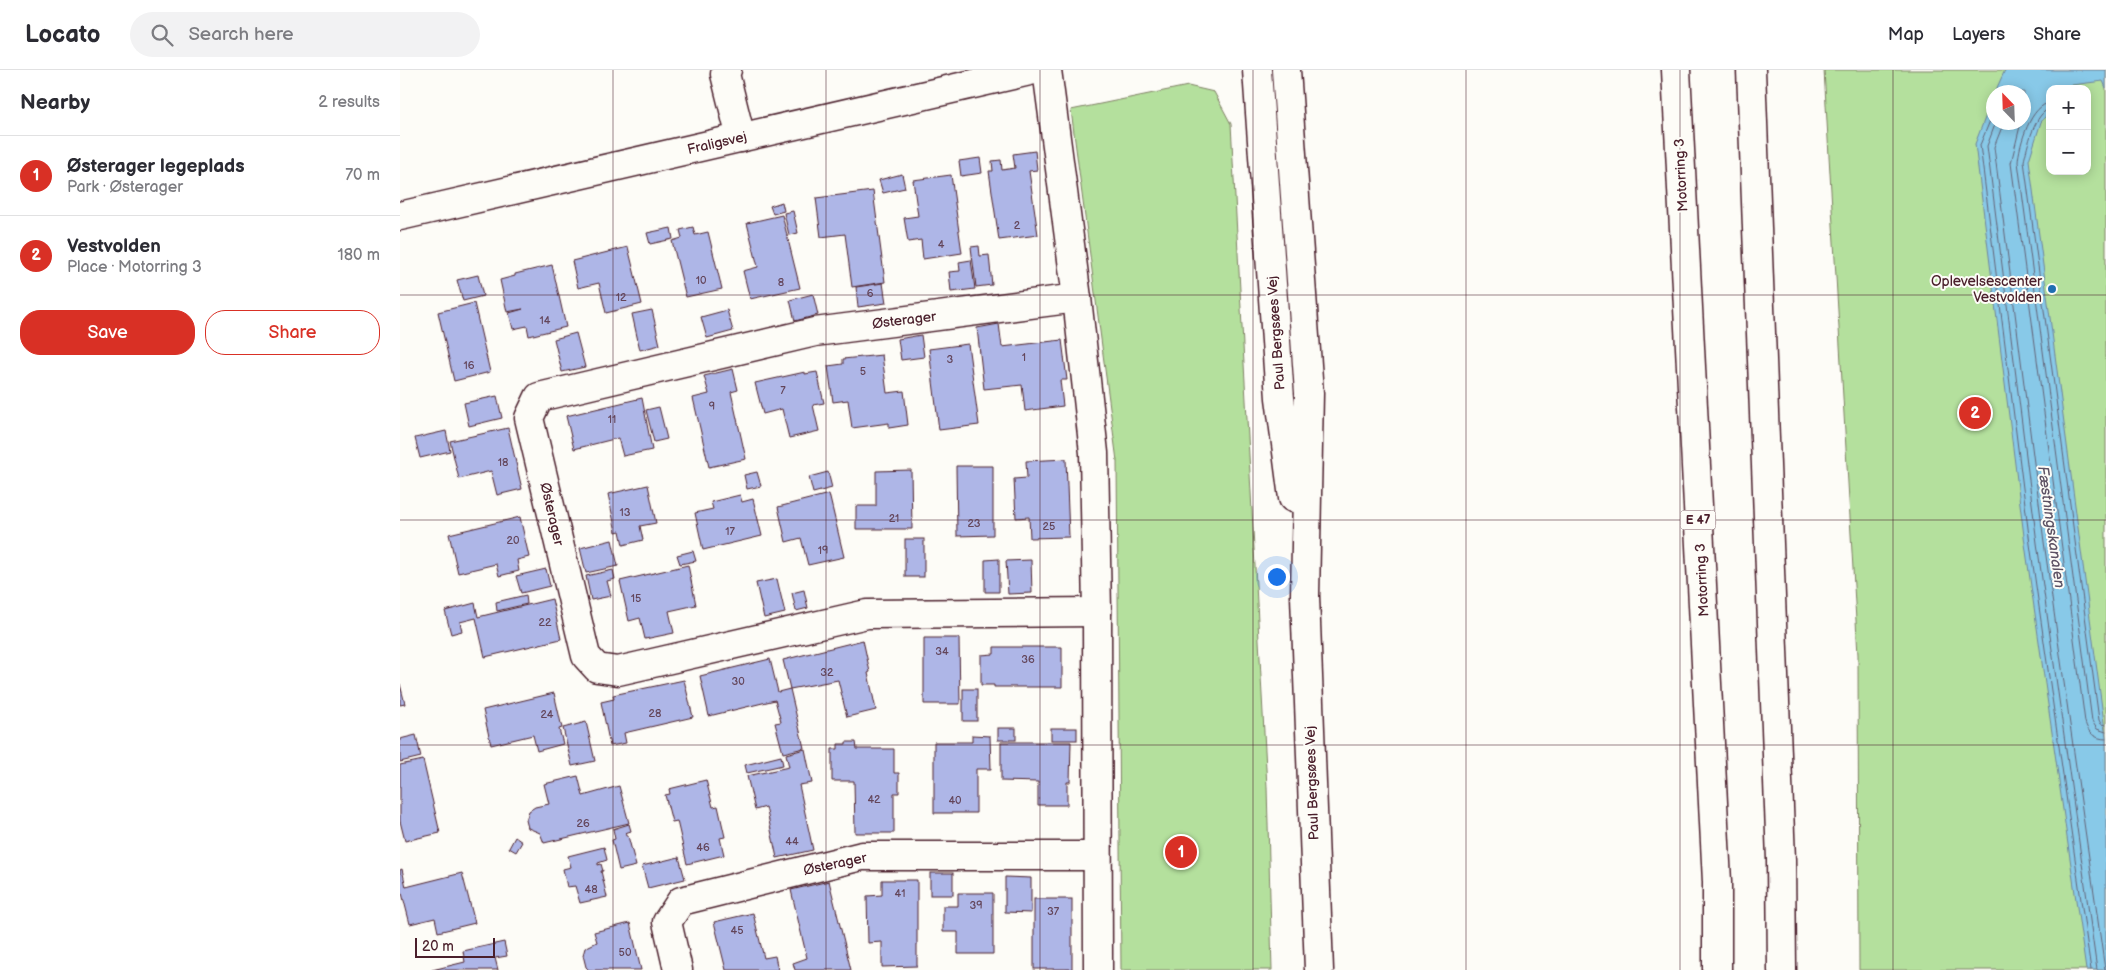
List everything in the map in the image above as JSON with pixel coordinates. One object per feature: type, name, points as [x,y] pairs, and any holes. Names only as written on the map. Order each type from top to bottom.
[{"type":"main road","points":[[726,70],[725,74],[741,138]]},
{"type":"main road","name":"Fraligsvej","points":[[400,216],[1034,70]]},
{"type":"main road","points":[[1047,70],[1077,298],[1094,453],[1097,612],[1098,970]]},
{"type":"main road","name":"Paul Bergsøes Vej","points":[[1257,70],[1280,398],[1305,596]]},
{"type":"main road","name":"Paul Bergsøes Vej","points":[[1286,70],[1309,392],[1305,596],[1318,970]]},
{"type":"main road","name":"Motorring 3","points":[[1676,70],[1717,882],[1717,970]]},
{"type":"main road","points":[[1751,70],[1781,860],[1782,970]]},
{"type":"main road","name":"Østerager","points":[[1077,298],[814,332],[539,397],[529,418],[586,656],[597,668],[618,671],[867,614],[1097,612]]},
{"type":"main road","name":"Østerager","points":[[678,970],[667,922],[681,901],[862,856],[1098,856]]},
{"type":"green space","points":[[1824,70],[2106,70],[2106,970],[1859,970],[1858,655]]},
{"type":"green space","points":[[1188,86],[1214,92],[1231,124],[1267,787],[1272,970],[1121,970],[1117,461],[1071,110]]},
{"type":"water","name":"Fæstningskanalen","points":[[2005,70],[2106,70],[2106,88],[2103,81],[2071,85],[2046,85],[2046,116],[2041,122],[2029,160],[2106,738],[2106,970],[2086,970],[2025,544],[1975,144],[1986,115],[1986,130],[2031,130],[2031,85],[1998,85]]},
{"type":"building","points":[[1035,151],[1037,170],[1029,171],[1038,235],[999,240],[989,171],[993,171],[992,161],[1001,160],[1002,170],[1015,168],[1013,154]]},
{"type":"building","points":[[980,158],[982,173],[961,176],[959,161]]},
{"type":"building","points":[[902,174],[905,188],[883,193],[879,180]]},
{"type":"building","points":[[951,175],[962,253],[923,259],[921,240],[908,242],[904,218],[918,216],[913,180]]},
{"type":"building","points":[[873,191],[885,282],[852,287],[845,234],[821,237],[816,198]]},
{"type":"building","points":[[782,202],[784,211],[773,214],[770,206]]},
{"type":"building","points":[[793,211],[798,233],[789,235],[784,213]]},
{"type":"building","points":[[782,215],[800,288],[750,299],[743,271],[758,267],[747,223]]},
{"type":"building","points":[[693,227],[695,235],[708,232],[722,289],[686,297],[672,241],[682,238],[680,230]]},
{"type":"building","points":[[671,228],[673,239],[650,244],[647,233]]},
{"type":"building","points":[[979,246],[980,256],[989,255],[992,285],[976,287],[971,247]]},
{"type":"building","points":[[628,247],[642,304],[606,313],[599,283],[578,288],[572,261]]},
{"type":"building","points":[[971,260],[975,289],[951,292],[949,272],[960,271],[959,262]]},
{"type":"building","points":[[552,265],[566,327],[529,336],[527,326],[513,329],[509,313],[523,309],[507,312],[500,280],[515,276],[515,274]]},
{"type":"building","points":[[478,275],[483,296],[463,301],[457,280]]},
{"type":"building","points":[[883,283],[886,303],[858,307],[856,287]]},
{"type":"building","points":[[813,294],[818,315],[795,321],[790,300]]},
{"type":"building","points":[[474,303],[490,372],[454,381],[438,312]]},
{"type":"building","points":[[652,310],[660,345],[640,350],[632,314]]},
{"type":"building","points":[[727,310],[733,331],[707,338],[701,317]]},
{"type":"building","points":[[999,324],[1002,347],[1062,340],[1067,380],[1060,380],[1063,406],[1025,411],[1022,385],[984,389],[977,328]]},
{"type":"building","points":[[576,333],[585,367],[562,372],[554,339]]},
{"type":"building","points":[[921,335],[924,357],[901,360],[898,339]]},
{"type":"building","points":[[968,344],[979,425],[939,430],[929,349]]},
{"type":"building","points":[[882,355],[887,393],[904,391],[908,425],[889,428],[889,423],[852,428],[848,400],[833,402],[828,366],[843,364],[843,359]]},
{"type":"building","points":[[733,369],[738,390],[731,392],[746,459],[709,467],[693,398],[709,394],[704,376]]},
{"type":"building","points":[[805,372],[805,374],[817,372],[824,403],[813,405],[819,431],[789,438],[782,409],[763,414],[755,383]]},
{"type":"building","points":[[497,396],[502,418],[469,426],[464,403]]},
{"type":"building","points":[[642,398],[652,450],[623,456],[618,438],[574,449],[566,416]]},
{"type":"building","points":[[659,407],[667,439],[654,442],[646,410]]},
{"type":"building","points":[[508,428],[522,489],[497,495],[491,471],[459,479],[450,441]]},
{"type":"building","points":[[446,431],[450,451],[420,458],[415,438]]},
{"type":"building","points":[[1066,459],[1069,537],[1030,538],[1029,517],[1016,518],[1014,479],[1027,478],[1026,461]]},
{"type":"building","points":[[956,466],[993,466],[993,535],[957,536]]},
{"type":"building","points":[[911,470],[912,529],[856,529],[856,506],[876,506],[876,471]]},
{"type":"building","points":[[757,472],[761,486],[747,489],[744,475]]},
{"type":"building","points":[[828,472],[832,488],[813,493],[809,477]]},
{"type":"building","points":[[648,485],[656,523],[640,526],[643,540],[623,545],[620,531],[616,532],[608,494]]},
{"type":"building","points":[[829,494],[844,557],[808,565],[801,538],[786,542],[778,507]]},
{"type":"building","points":[[740,495],[742,502],[753,499],[762,536],[703,550],[695,513],[713,509],[711,502]]},
{"type":"building","points":[[520,517],[529,557],[517,560],[519,571],[499,576],[496,564],[458,573],[449,534]]},
{"type":"building","points":[[905,539],[924,539],[924,577],[905,577]]},
{"type":"building","points":[[612,540],[618,566],[586,573],[580,548]]},
{"type":"building","points":[[693,551],[696,561],[680,564],[677,555]]},
{"type":"building","points":[[999,559],[999,592],[985,592],[985,560]]},
{"type":"building","points":[[1031,560],[1032,593],[1008,594],[1006,561]]},
{"type":"building","points":[[688,565],[696,605],[669,611],[674,633],[645,639],[640,618],[629,621],[620,581]]},
{"type":"building","points":[[546,569],[550,586],[521,593],[516,576]]},
{"type":"building","points":[[613,570],[615,579],[607,581],[611,596],[591,600],[586,576]]},
{"type":"building","points":[[777,579],[785,613],[764,618],[756,583]]},
{"type":"building","points":[[804,590],[808,608],[796,611],[792,593]]},
{"type":"building","points":[[526,595],[527,604],[497,611],[496,602]]},
{"type":"building","points":[[552,599],[561,639],[485,657],[476,618],[460,622],[462,631],[451,634],[445,611],[475,603],[478,617]]},
{"type":"building","points":[[924,638],[959,638],[960,704],[924,704]]},
{"type":"building","points":[[863,640],[876,710],[847,717],[838,680],[790,689],[783,660]]},
{"type":"building","points":[[994,647],[1062,647],[1062,687],[994,687],[994,685],[981,685],[981,655],[994,654]]},
{"type":"building","points":[[770,659],[778,692],[790,689],[804,748],[783,753],[775,723],[781,722],[775,700],[709,716],[700,676]]},
{"type":"building","points":[[684,680],[693,717],[624,733],[626,743],[610,746],[601,702],[614,699],[613,695]]},
{"type":"building","points":[[400,684],[405,704],[400,705]]},
{"type":"building","points":[[963,689],[977,689],[977,721],[963,721]]},
{"type":"building","points":[[554,693],[562,728],[559,729],[563,744],[537,751],[533,735],[491,745],[483,710]]},
{"type":"building","points":[[586,722],[595,761],[572,766],[563,728]]},
{"type":"building","points":[[998,728],[1016,728],[1016,740],[998,740]]},
{"type":"building","points":[[1051,728],[1077,728],[1077,740],[1051,740]]},
{"type":"building","points":[[416,735],[421,757],[400,762],[400,739]]},
{"type":"building","points":[[972,735],[990,736],[991,769],[976,769],[976,813],[934,813],[934,742],[972,742]]},
{"type":"building","points":[[846,742],[856,742],[857,749],[894,749],[894,773],[899,773],[899,793],[894,793],[894,833],[855,833],[854,781],[832,781],[832,749],[838,749],[838,744],[846,744]]},
{"type":"building","points":[[1001,742],[1071,742],[1070,782],[1067,782],[1067,805],[1038,805],[1038,782],[1001,781]]},
{"type":"building","points":[[805,749],[812,783],[799,785],[813,850],[777,858],[766,807],[755,810],[747,776],[789,767],[786,754]]},
{"type":"building","points":[[781,756],[783,765],[747,773],[745,765]]},
{"type":"building","points":[[423,760],[440,833],[405,841],[400,821],[400,765]]},
{"type":"building","points":[[578,776],[583,796],[619,786],[629,823],[544,843],[540,833],[528,828],[526,820],[529,811],[535,807],[549,804],[544,784]]},
{"type":"building","points":[[706,780],[713,807],[718,806],[725,837],[720,838],[724,855],[687,864],[677,821],[672,822],[665,795],[670,794],[669,789]]},
{"type":"building","points":[[629,824],[631,831],[625,833],[628,836],[636,866],[619,870],[612,840],[615,839],[613,829]]},
{"type":"building","points":[[515,837],[522,842],[516,852],[509,848]]},
{"type":"building","points":[[604,847],[607,860],[598,863],[598,865],[601,864],[603,871],[601,871],[607,897],[580,903],[575,886],[567,887],[563,869],[571,867],[568,856]]},
{"type":"building","points":[[679,857],[685,879],[648,888],[642,866]]},
{"type":"building","points":[[402,869],[406,887],[462,873],[475,923],[438,932],[435,918],[410,924],[402,893],[400,894],[400,870]]},
{"type":"building","points":[[930,873],[953,873],[953,895],[930,895]]},
{"type":"building","points":[[1005,877],[1031,878],[1031,913],[1005,912]]},
{"type":"building","points":[[882,880],[917,880],[917,966],[882,967],[882,942],[868,943],[867,896],[882,895]]},
{"type":"building","points":[[829,881],[851,970],[795,970],[793,963],[807,958],[791,890]]},
{"type":"building","points":[[958,893],[993,893],[993,954],[958,954],[958,932],[943,932],[943,906],[958,906]]},
{"type":"building","points":[[1034,899],[1072,899],[1072,969],[1034,969]]},
{"type":"building","points":[[753,913],[764,958],[775,956],[778,970],[726,970],[714,922]]},
{"type":"building","points":[[630,923],[641,970],[589,970],[586,967],[583,955],[585,948],[597,942],[594,932]]},
{"type":"building","points":[[504,942],[507,956],[495,958],[498,970],[432,970],[465,962],[463,951]]},
{"type":"place","name":"Oplevelsescenter Vestvolden","points":[[2052,289]]},
{"type":"place","name":"Vestvolden","points":[[1975,413]]},
{"type":"place","name":"Østerager legeplads","points":[[1181,852]]}]
